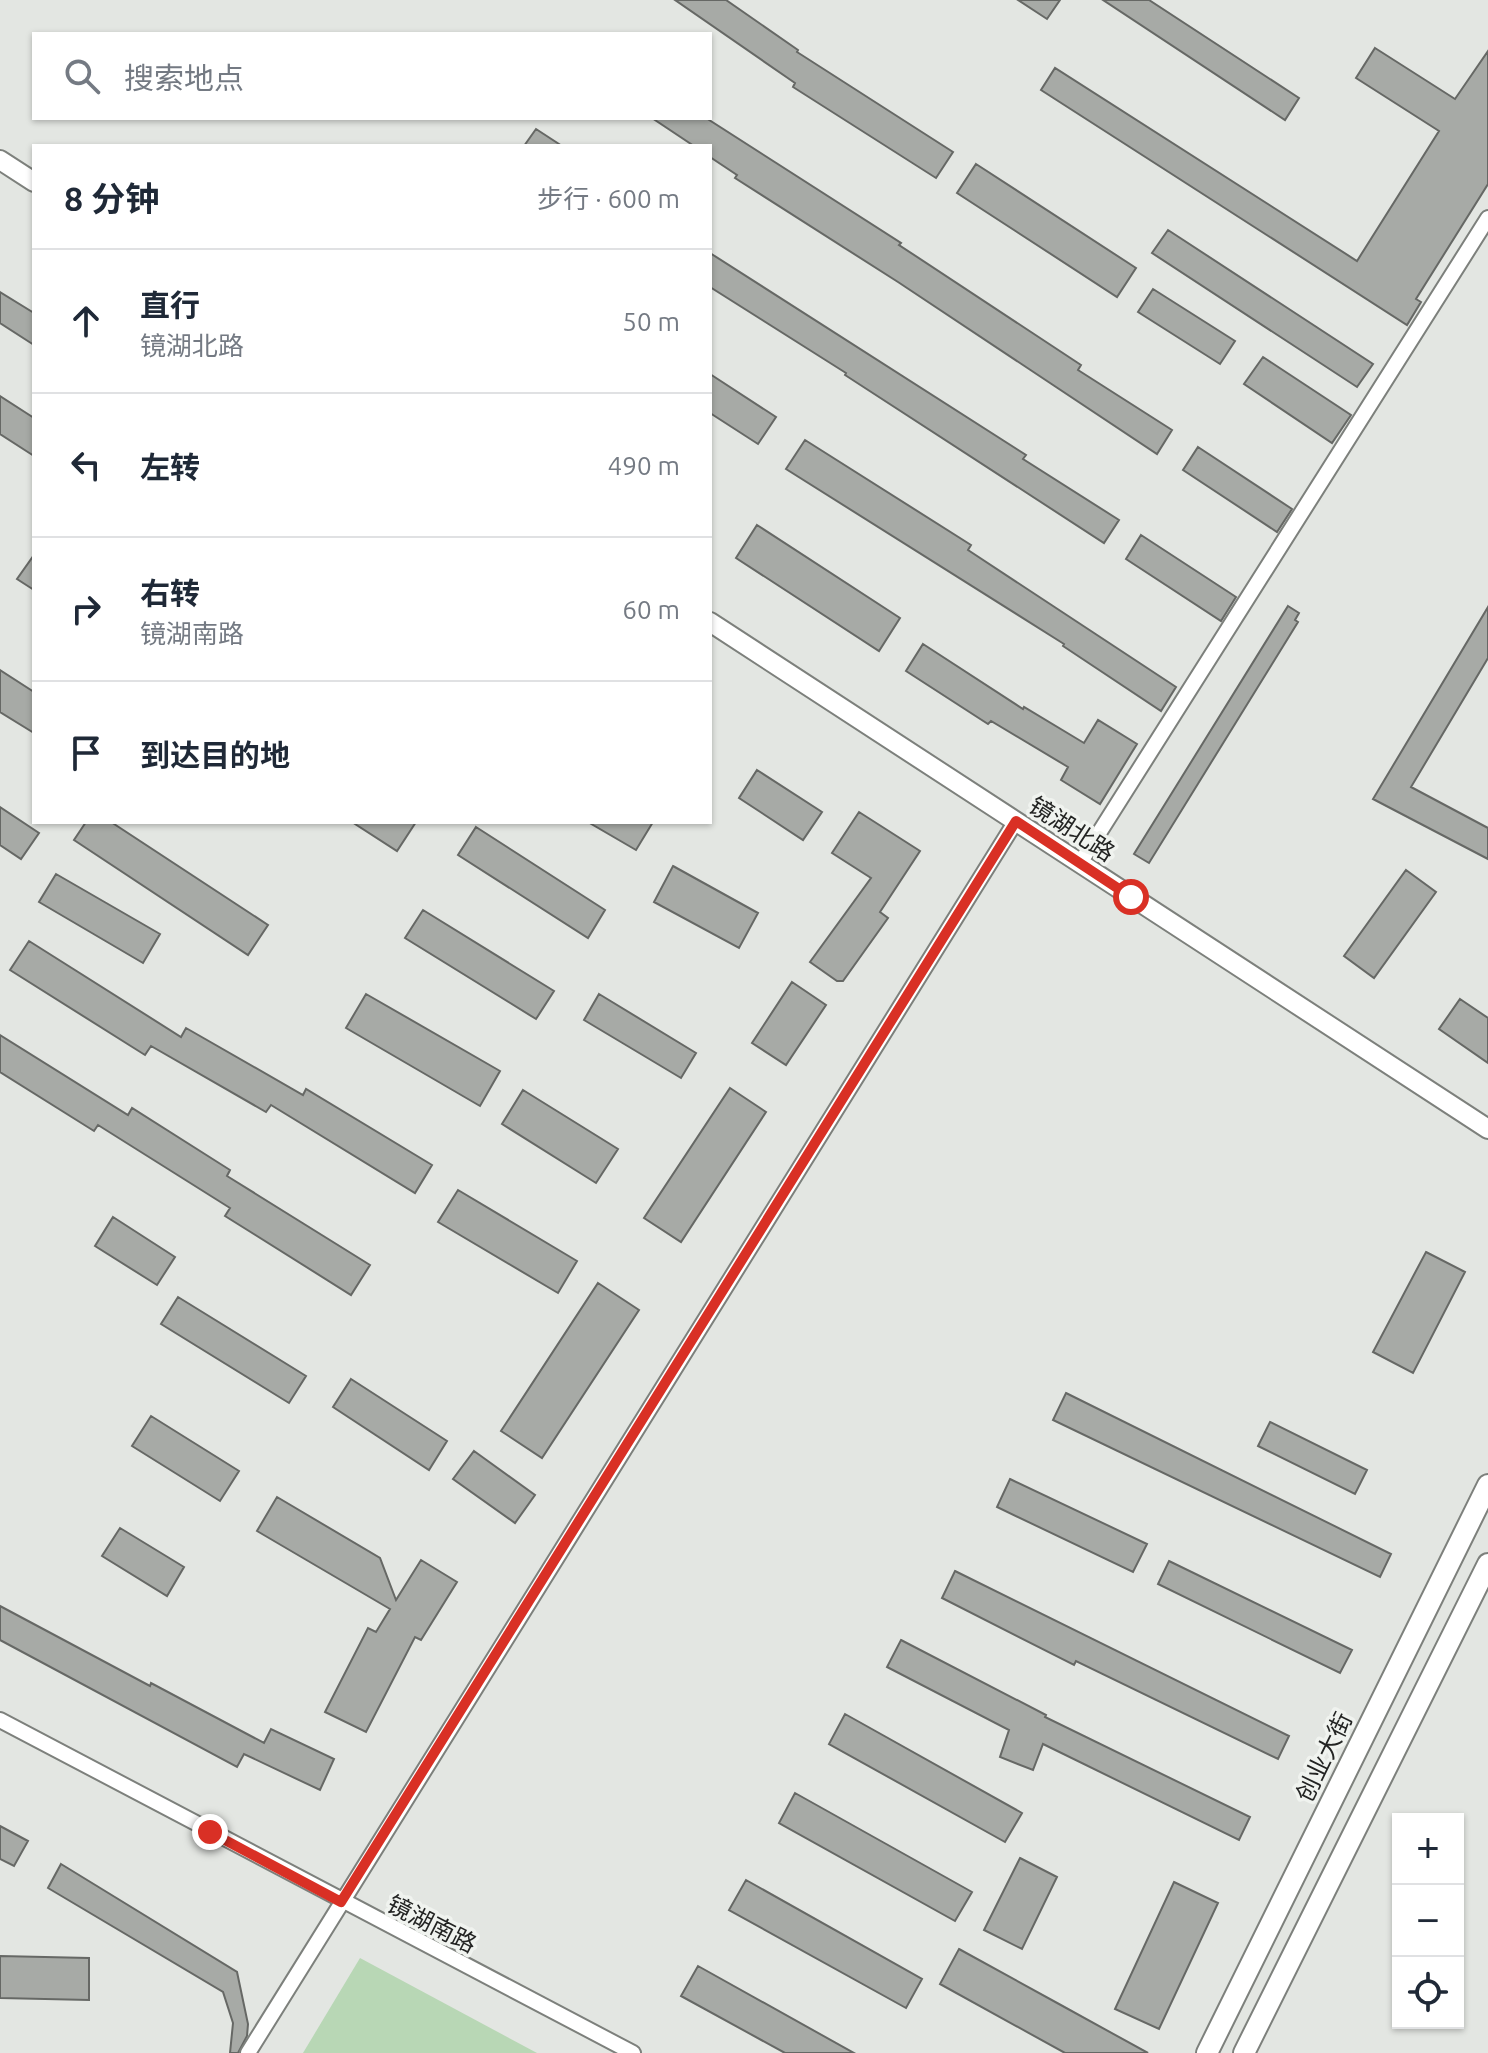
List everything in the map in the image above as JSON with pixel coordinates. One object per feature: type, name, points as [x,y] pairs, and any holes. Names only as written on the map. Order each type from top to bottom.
[{"type":"main road","name":"创业大街","points":[[1207,2053],[1488,1485]]},
{"type":"main road","points":[[1244,2053],[1488,1564]]},
{"type":"street","points":[[0,160],[32,181]]},
{"type":"street","points":[[1080,863],[1488,218]]},
{"type":"street","name":"镜湖北路","points":[[712,623],[1488,1129]]},
{"type":"street","points":[[248,2053],[1016,821]]},
{"type":"street","name":"镜湖南路","points":[[0,1720],[633,2053]]},
{"type":"green space","points":[[360,1958],[537,2053],[303,2053]]},
{"type":"building","points":[[675,0],[726,0],[797,52],[953,152],[936,178],[793,87],[795,83]]},
{"type":"building","points":[[1018,0],[1060,0],[1047,19]]},
{"type":"building","points":[[1103,0],[1149,0],[1299,98],[1285,120]]},
{"type":"building","points":[[1375,48],[1455,99],[1488,51],[1488,184],[1416,299],[1421,302],[1407,325],[1041,90],[1055,68],[1357,261],[1439,131],[1356,78]]},
{"type":"building","points":[[655,120],[709,120],[901,243],[899,245],[1081,365],[1078,370],[1172,430],[1157,454],[735,178],[737,175],[712,158],[712,144],[691,144]]},
{"type":"building","points":[[536,129],[559,144],[525,144]]},
{"type":"building","points":[[976,164],[1136,268],[1117,297],[957,193]]},
{"type":"building","points":[[1168,230],[1373,364],[1357,387],[1152,253]]},
{"type":"building","points":[[712,254],[1026,455],[1023,459],[1119,520],[1104,543],[712,288]]},
{"type":"building","points":[[1153,289],[1235,341],[1220,364],[1138,312]]},
{"type":"building","points":[[0,292],[32,312],[32,344],[0,323]]},
{"type":"building","points":[[1263,357],[1351,415],[1332,443],[1244,384]]},
{"type":"building","points":[[712,375],[776,417],[758,444],[712,414]]},
{"type":"building","points":[[0,396],[32,417],[32,455],[0,434]]},
{"type":"building","points":[[805,440],[971,545],[968,550],[1176,687],[1161,711],[1064,644],[786,469]]},
{"type":"building","points":[[1198,447],[1292,509],[1277,532],[1183,470]]},
{"type":"building","points":[[757,525],[900,618],[879,651],[736,558]]},
{"type":"building","points":[[1141,535],[1236,597],[1221,621],[1126,559]]},
{"type":"building","points":[[32,558],[32,589],[17,579]]},
{"type":"building","points":[[1288,606],[1299,613],[1295,620],[1298,622],[1149,863],[1134,854]]},
{"type":"building","points":[[1488,607],[1488,658],[1411,787],[1488,828],[1488,859],[1373,799]]},
{"type":"building","points":[[923,644],[1023,709],[1084,743],[1098,720],[1137,744],[1100,804],[1061,780],[1068,767],[991,721],[988,724],[906,671]]},
{"type":"building","points":[[0,670],[32,691],[32,732],[0,712]]},
{"type":"building","points":[[757,770],[822,812],[803,840],[739,798]]},
{"type":"building","points":[[0,807],[39,833],[21,859],[0,845]]},
{"type":"building","points":[[859,812],[920,851],[880,912],[888,918],[843,981],[837,981],[810,962],[871,878],[832,853]]},
{"type":"building","points":[[85,824],[114,824],[268,925],[248,955],[74,840]]},
{"type":"building","points":[[355,824],[415,824],[397,851]]},
{"type":"building","points":[[591,824],[652,824],[636,850]]},
{"type":"building","points":[[476,827],[605,910],[588,938],[458,855]]},
{"type":"building","points":[[673,866],[758,913],[739,948],[654,902]]},
{"type":"building","points":[[1406,870],[1436,892],[1374,978],[1344,956]]},
{"type":"building","points":[[56,874],[160,934],[143,963],[39,902]]},
{"type":"building","points":[[423,910],[554,991],[536,1019],[405,938]]},
{"type":"building","points":[[29,941],[181,1037],[186,1028],[303,1095],[306,1089],[432,1165],[415,1193],[271,1105],[266,1112],[151,1046],[145,1055],[10,970]]},
{"type":"building","points":[[792,982],[826,1005],[786,1065],[752,1043]]},
{"type":"building","points":[[366,994],[500,1071],[480,1106],[346,1028]]},
{"type":"building","points":[[599,994],[696,1053],[681,1078],[584,1020]]},
{"type":"building","points":[[1460,999],[1488,1018],[1488,1063],[1439,1029]]},
{"type":"building","points":[[0,1035],[128,1115],[132,1108],[230,1170],[227,1176],[370,1265],[351,1295],[225,1216],[230,1208],[98,1125],[94,1131],[0,1072]]},
{"type":"building","points":[[730,1088],[766,1112],[681,1242],[644,1218]]},
{"type":"building","points":[[523,1090],[618,1149],[596,1183],[502,1124]]},
{"type":"building","points":[[458,1190],[577,1261],[558,1293],[438,1222]]},
{"type":"building","points":[[113,1217],[175,1257],[157,1285],[95,1246]]},
{"type":"building","points":[[1426,1252],[1465,1272],[1413,1373],[1373,1352]]},
{"type":"building","points":[[598,1283],[639,1310],[542,1458],[501,1431]]},
{"type":"building","points":[[178,1297],[306,1376],[289,1403],[161,1324]]},
{"type":"building","points":[[351,1379],[447,1441],[429,1470],[333,1407]]},
{"type":"building","points":[[1066,1393],[1391,1554],[1380,1577],[1053,1420]]},
{"type":"building","points":[[151,1416],[239,1471],[220,1501],[132,1446]]},
{"type":"building","points":[[1270,1422],[1367,1470],[1355,1494],[1258,1446]]},
{"type":"building","points":[[474,1451],[535,1495],[515,1523],[453,1479]]},
{"type":"building","points":[[1010,1479],[1147,1544],[1133,1572],[997,1507]]},
{"type":"building","points":[[277,1497],[380,1558],[396,1600],[421,1560],[457,1582],[421,1640],[415,1637],[366,1732],[325,1712],[368,1628],[376,1632],[390,1609],[257,1531]]},
{"type":"building","points":[[120,1528],[184,1567],[167,1596],[102,1556]]},
{"type":"building","points":[[1169,1561],[1352,1650],[1340,1673],[1158,1584]]},
{"type":"building","points":[[955,1571],[1289,1736],[1278,1759],[1076,1661],[1074,1665],[942,1598]]},
{"type":"building","points":[[0,1606],[264,1743],[271,1729],[334,1759],[320,1790],[244,1754],[237,1767],[0,1640]]},
{"type":"building","points":[[901,1640],[1045,1717],[1250,1817],[1239,1840],[1043,1744],[1033,1770],[1000,1757],[1009,1730],[887,1667]]},
{"type":"building","points":[[845,1714],[1022,1813],[1005,1842],[829,1744]]},
{"type":"building","points":[[795,1793],[972,1892],[955,1921],[779,1823]]},
{"type":"building","points":[[0,1826],[28,1841],[14,1866],[0,1859]]},
{"type":"building","points":[[1020,1858],[1057,1877],[1022,1949],[984,1930]]},
{"type":"building","points":[[61,1864],[237,1972],[248,2024],[247,2036],[238,2053],[230,2053],[233,2023],[223,1992],[48,1888]]},
{"type":"building","points":[[746,1880],[922,1979],[906,2008],[729,1910]]},
{"type":"building","points":[[1174,1882],[1218,1903],[1159,2029],[1115,2009]]},
{"type":"building","points":[[959,1949],[1148,2053],[1065,2053],[940,1984]]},
{"type":"building","points":[[0,1956],[89,1958],[89,2000],[0,1998]]},
{"type":"building","points":[[698,1966],[854,2053],[785,2053],[681,1996]]},
{"type":"route","points":[[210,1832],[341,1902],[1016,821],[1131,897]]}]
